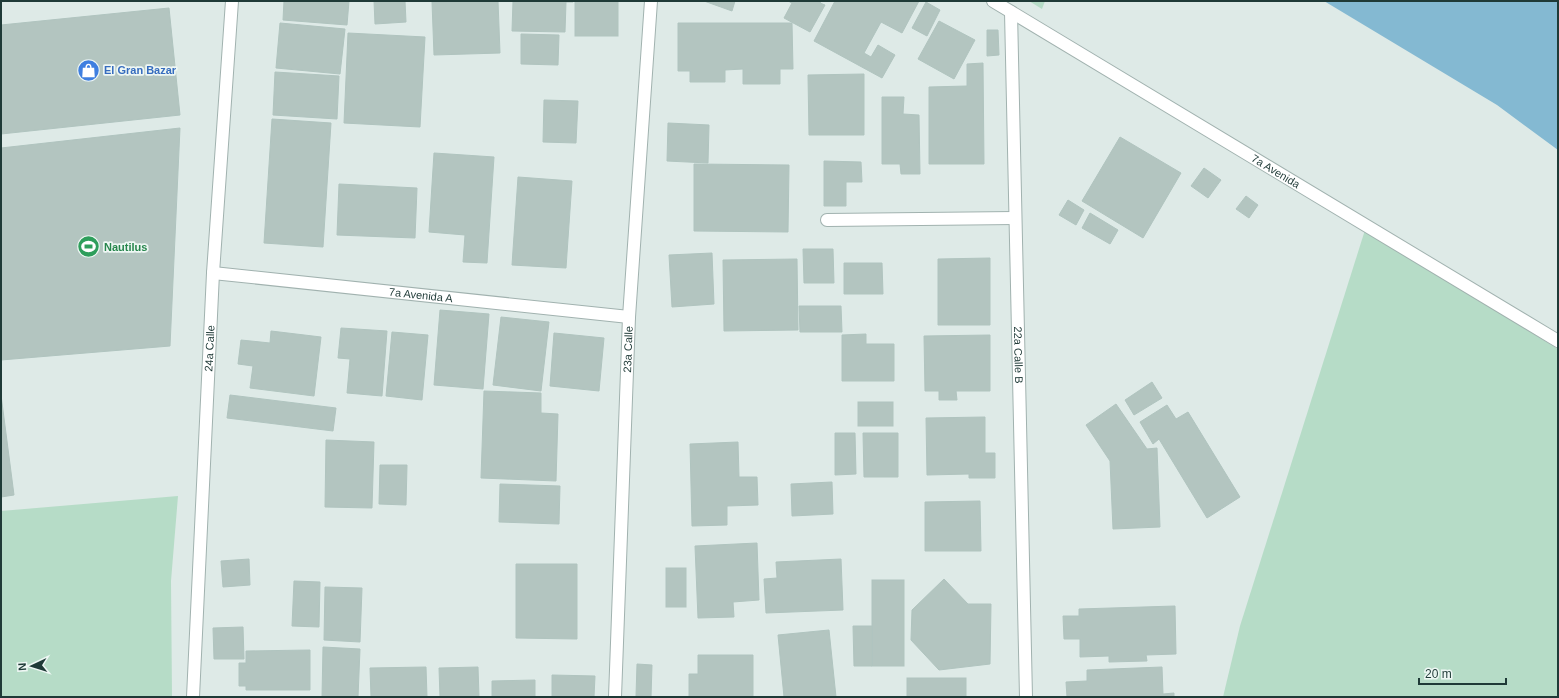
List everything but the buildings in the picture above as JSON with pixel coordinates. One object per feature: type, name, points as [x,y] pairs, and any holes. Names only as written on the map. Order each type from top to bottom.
[{"type":"street","name":"24a Calle","points":[[193,697],[213,273],[232,1]]},
{"type":"street","name":"23a Calle","points":[[615,697],[629,317],[651,1]]},
{"type":"street","name":"7a Avenida","points":[[993,1],[1558,341]]},
{"type":"street","name":"22a Calle B","points":[[1011,12],[1026,697]]},
{"type":"street","points":[[827,220],[1015,218]]},
{"type":"street","name":"7a Avenida A","points":[[213,273],[629,317]]},
{"type":"green space","points":[[1029,1],[1045,1],[1042,9]]},
{"type":"green space","points":[[1365,230],[1558,349],[1558,697],[1223,697],[1240,626]]},
{"type":"green space","points":[[178,496],[171,581],[172,697],[1,697],[1,511]]},
{"type":"water","points":[[1324,1],[1558,1],[1558,150],[1497,105]]},
{"type":"place","name":"El Gran Bazar","points":[[88,70]]},
{"type":"place","name":"Nautilus","points":[[88,247]]}]
